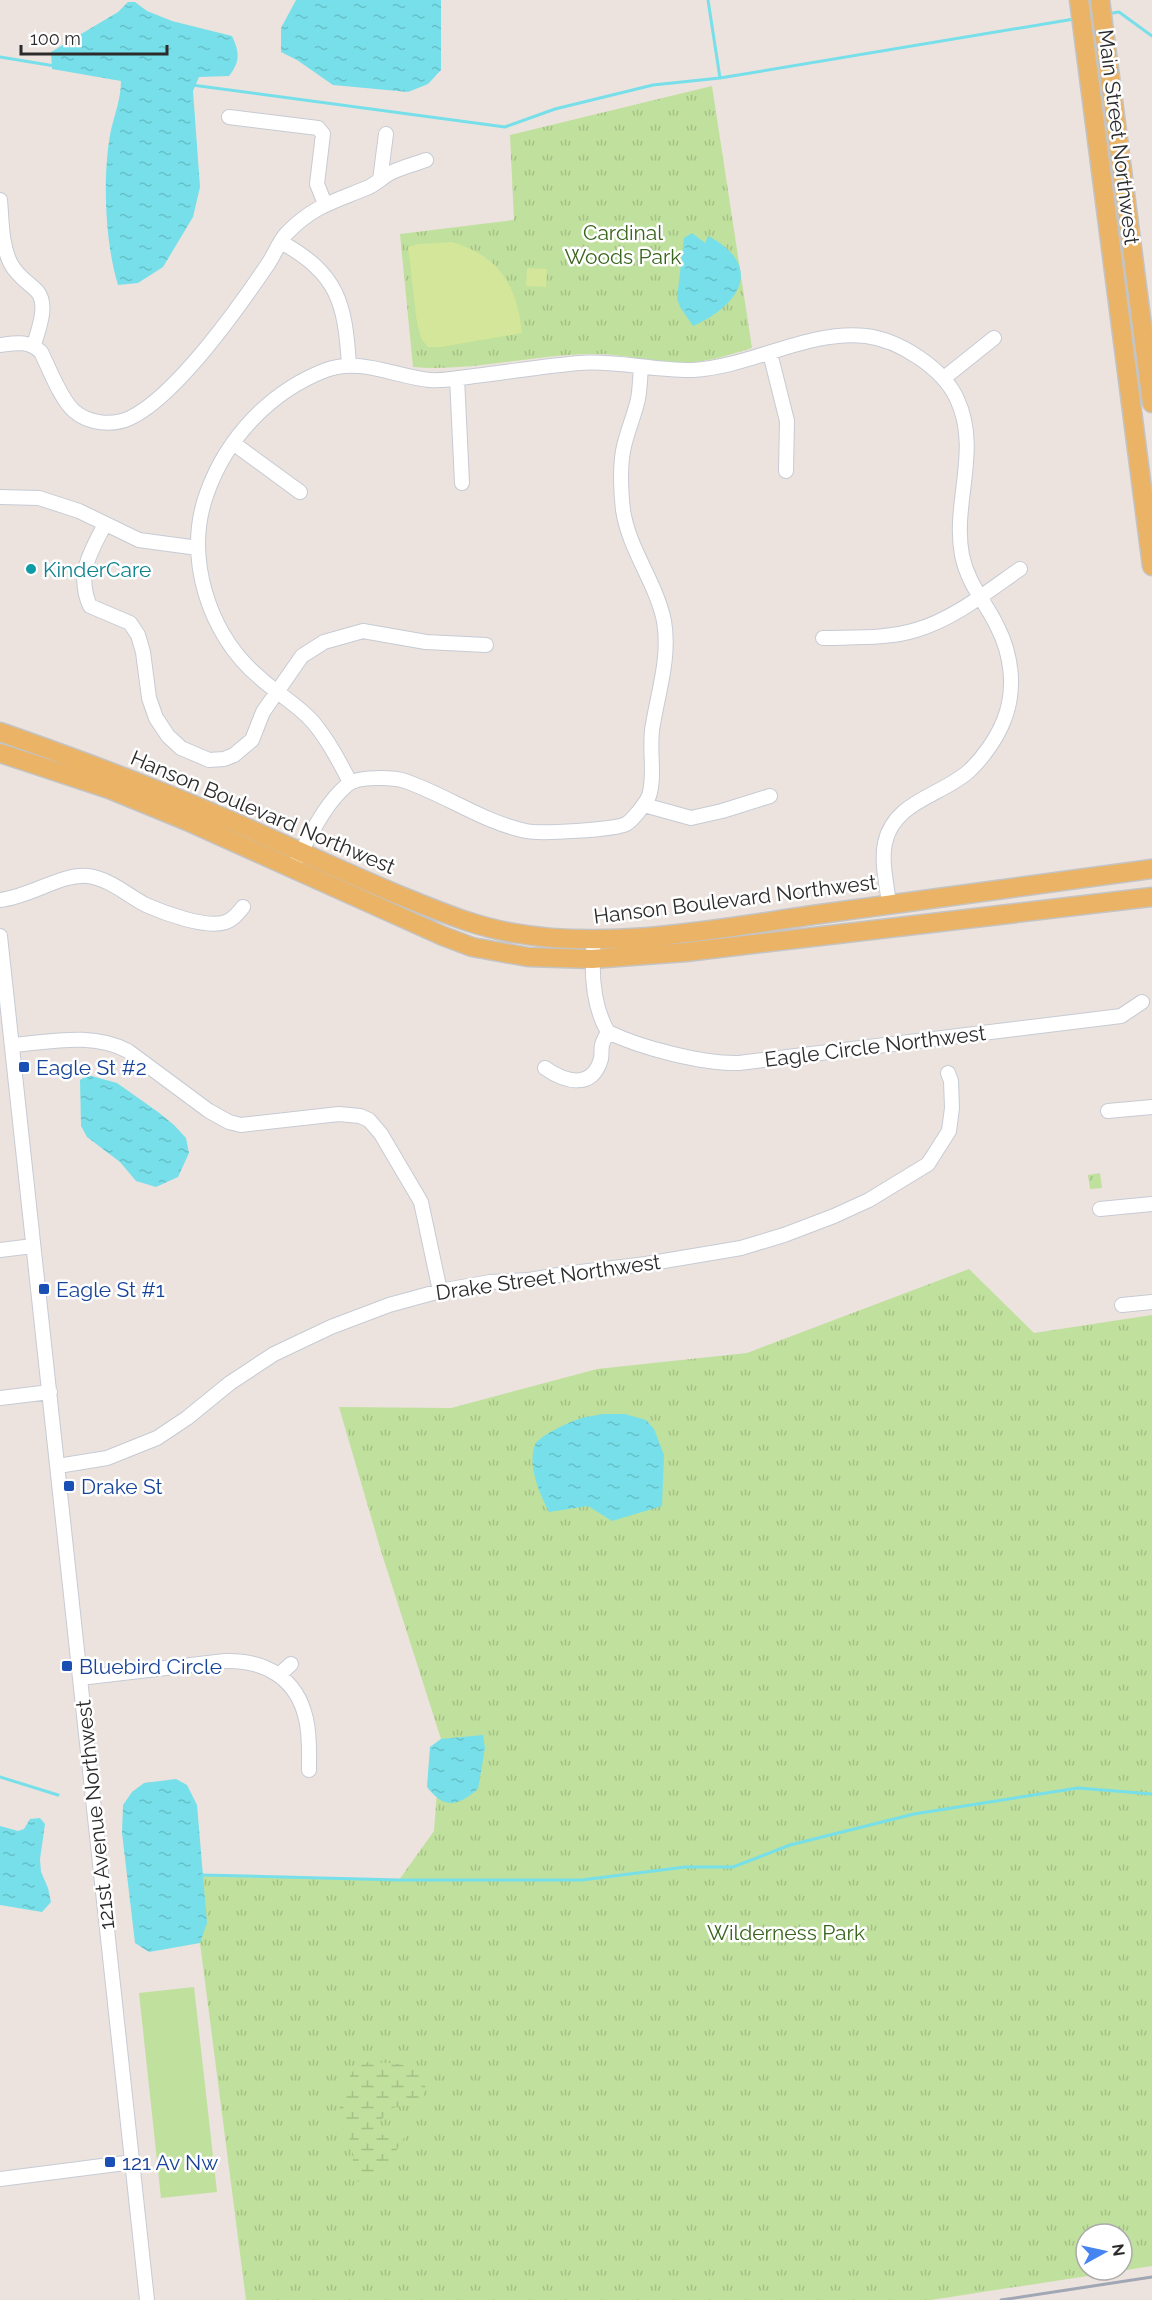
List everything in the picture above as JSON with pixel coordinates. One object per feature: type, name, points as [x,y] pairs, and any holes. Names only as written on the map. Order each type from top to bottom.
[{"type":"main road","name":"Main Street Northwest","points":[[1079,0],[1152,566]]},
{"type":"main road","name":"Main Street Northwest","points":[[1100,0],[1152,402]]},
{"type":"main road","name":"Hanson Boulevard Northwest","points":[[0,732],[133,780],[376,886],[461,920],[515,934],[556,938],[635,938],[1152,869]]},
{"type":"main road","name":"Hanson Boulevard Northwest","points":[[0,753],[109,789],[187,821],[442,936],[472,947],[528,957],[592,959],[686,952],[1152,897]]},
{"type":"street","points":[[229,117],[318,128],[323,134],[317,184],[324,204]]},
{"type":"street","points":[[381,180],[386,134]]},
{"type":"street","points":[[0,345],[25,343],[34,345],[41,352],[73,411],[91,421],[110,423],[128,419],[146,408],[176,382],[228,318],[269,262],[285,235],[303,218],[324,204],[371,186],[391,173],[426,160]]},
{"type":"street","points":[[0,200],[5,245],[11,264],[22,279],[38,292],[42,302],[34,345]]},
{"type":"street","points":[[281,242],[300,252],[320,269],[338,297],[343,311],[349,365]]},
{"type":"street","points":[[350,782],[322,734],[310,719],[260,678],[242,660],[222,632],[211,612],[199,564],[199,527],[205,495],[221,461],[233,443],[267,404],[296,384],[330,369],[349,365],[434,381],[581,363],[676,370],[714,368],[849,335],[881,339],[919,356],[944,378],[958,400],[967,432],[967,461],[959,528],[963,558],[978,597],[996,623],[1006,647],[1011,684],[1005,720],[983,755],[968,772],[942,789],[914,802],[897,819],[885,841],[884,862],[889,904]]},
{"type":"street","points":[[944,378],[994,338]]},
{"type":"street","points":[[770,353],[787,421],[786,471]]},
{"type":"street","points":[[291,869],[310,839],[320,817],[331,801],[350,782],[377,778],[405,781],[488,819],[527,831],[584,830],[626,824],[644,805],[650,789],[652,727],[663,679],[666,651],[664,621],[656,591],[632,543],[623,512],[623,452],[639,398],[641,367]]},
{"type":"street","points":[[457,378],[462,483]]},
{"type":"street","points":[[233,443],[300,492]]},
{"type":"street","points":[[0,496],[39,498],[79,511],[139,540],[198,548]]},
{"type":"street","points":[[105,524],[87,558],[84,578],[85,594],[90,606],[129,623],[138,635],[148,698],[156,718],[181,748],[209,760],[224,759],[252,740],[262,712],[302,656],[340,637],[363,631],[426,642],[486,645]]},
{"type":"street","points":[[823,638],[866,637],[915,630],[951,615],[1020,569]]},
{"type":"street","points":[[644,805],[691,818],[770,796]]},
{"type":"street","points":[[0,900],[19,897],[66,878],[87,876],[110,882],[146,904],[179,917],[215,924],[225,923],[234,918],[243,907]]},
{"type":"street","name":"121st Avenue Northwest","points":[[0,936],[147,2300]]},
{"type":"street","points":[[545,1068],[559,1078],[569,1081],[589,1077],[597,1070],[602,1045],[608,1032],[602,1023],[596,1000],[592,959],[594,939]]},
{"type":"street","name":"Eagle Circle Northwest","points":[[608,1032],[629,1041],[693,1059],[719,1064],[739,1063],[1121,1016],[1142,1002]]},
{"type":"street","points":[[12,1045],[82,1039],[105,1041],[117,1045],[209,1111],[241,1125],[339,1114],[360,1116],[369,1120],[381,1134],[421,1203],[440,1291]]},
{"type":"street","name":"Drake Street Northwest","points":[[58,1466],[94,1462],[146,1443],[175,1427],[230,1383],[274,1354],[323,1330],[370,1312],[440,1291],[490,1282],[529,1280],[741,1248],[834,1216],[869,1200],[928,1164],[949,1131],[952,1108],[951,1081],[948,1073]]},
{"type":"street","points":[[1108,1111],[1152,1107]]},
{"type":"street","points":[[1100,1209],[1152,1204]]},
{"type":"street","points":[[0,1250],[33,1246]]},
{"type":"street","points":[[1122,1305],[1152,1302]]},
{"type":"street","points":[[0,1398],[50,1392]]},
{"type":"street","points":[[80,1678],[238,1661],[264,1666],[279,1675],[291,1687],[306,1718],[309,1770]]},
{"type":"street","points":[[279,1675],[291,1664]]},
{"type":"street","points":[[0,2179],[133,2162]]},
{"type":"green space","name":"Cardinal Woods Park","points":[[712,86],[752,348],[690,363],[590,354],[457,367],[413,367],[400,234],[514,220],[510,135]]},
{"type":"green space","points":[[452,242],[482,256],[503,275],[516,301],[522,333],[441,347],[428,347],[422,340],[417,324],[408,247],[418,244]]},
{"type":"green space","points":[[527,268],[547,269],[546,287],[526,286]]},
{"type":"green space","points":[[1100,1173],[1102,1188],[1090,1189],[1088,1175]]},
{"type":"green space","name":"Wilderness Park","points":[[969,1269],[1034,1333],[1152,1315],[1152,2266],[1134,2269],[1134,2222],[1074,2222],[1074,2278],[931,2300],[246,2300],[200,1943],[203,1876],[399,1880],[434,1831],[441,1739],[381,1551],[339,1407],[451,1408],[597,1369],[747,1353]]},
{"type":"green space","points":[[194,1987],[217,2192],[161,2198],[139,1993]]},
{"type":"green space","points":[[367,2062],[407,2066],[420,2075],[426,2083],[422,2102],[392,2108],[371,2131],[381,2135],[409,2129],[382,2169],[367,2180],[358,2182],[353,2170],[353,2144],[344,2131],[339,2096],[355,2067]]},
{"type":"water","points":[[296,0],[441,0],[441,70],[428,84],[408,92],[333,85],[297,60],[281,52],[281,28]]},
{"type":"water","points":[[128,2],[135,2],[147,11],[172,21],[232,36],[238,57],[229,76],[199,77],[193,91],[200,187],[193,217],[163,267],[138,283],[118,285],[110,249],[106,208],[106,167],[121,81],[52,69],[51,52],[118,12]]},
{"type":"water","points":[[692,233],[705,243],[708,236],[726,248],[736,260],[741,272],[740,284],[733,296],[723,307],[693,326],[680,307],[677,298],[684,238]]},
{"type":"water","points":[[88,1075],[117,1083],[158,1112],[186,1138],[189,1153],[178,1177],[156,1187],[136,1181],[120,1162],[87,1137],[81,1126],[80,1080]]},
{"type":"water","points":[[602,1414],[625,1414],[646,1420],[654,1429],[664,1455],[662,1506],[612,1521],[588,1506],[549,1512],[534,1471],[535,1445],[547,1434],[568,1423]]},
{"type":"water","points":[[483,1735],[485,1748],[478,1789],[458,1802],[446,1802],[440,1799],[427,1787],[430,1747],[441,1739]]},
{"type":"water","points":[[176,1779],[187,1785],[197,1805],[207,1923],[200,1943],[149,1952],[135,1943],[122,1833],[123,1805],[132,1792],[144,1783]]},
{"type":"water","points":[[40,1818],[45,1824],[40,1859],[41,1872],[51,1902],[42,1912],[0,1905],[0,1826],[18,1831],[24,1829],[30,1819]]},
{"type":"waterway","points":[[708,0],[720,78]]},
{"type":"waterway","points":[[1107,14],[1119,12],[1152,36]]},
{"type":"waterway","points":[[192,85],[505,127],[555,109],[653,85],[720,78],[1074,19]]},
{"type":"waterway","points":[[0,57],[55,66]]},
{"type":"waterway","points":[[0,1777],[58,1795]]},
{"type":"waterway","points":[[202,1875],[399,1880],[582,1880],[685,1867],[733,1867],[790,1845],[914,1814],[1078,1788],[1152,1794]]},
{"type":"railway","points":[[1001,2300],[1152,2277]]},
{"type":"place","name":"KinderCare","points":[[31,569]]},
{"type":"place","name":"Eagle St #2","points":[[24,1067]]},
{"type":"place","name":"Eagle St #1","points":[[44,1289]]},
{"type":"place","name":"Drake St","points":[[69,1486]]},
{"type":"place","name":"Bluebird Circle","points":[[67,1666]]},
{"type":"place","name":"121 Av Nw","points":[[110,2162]]}]
